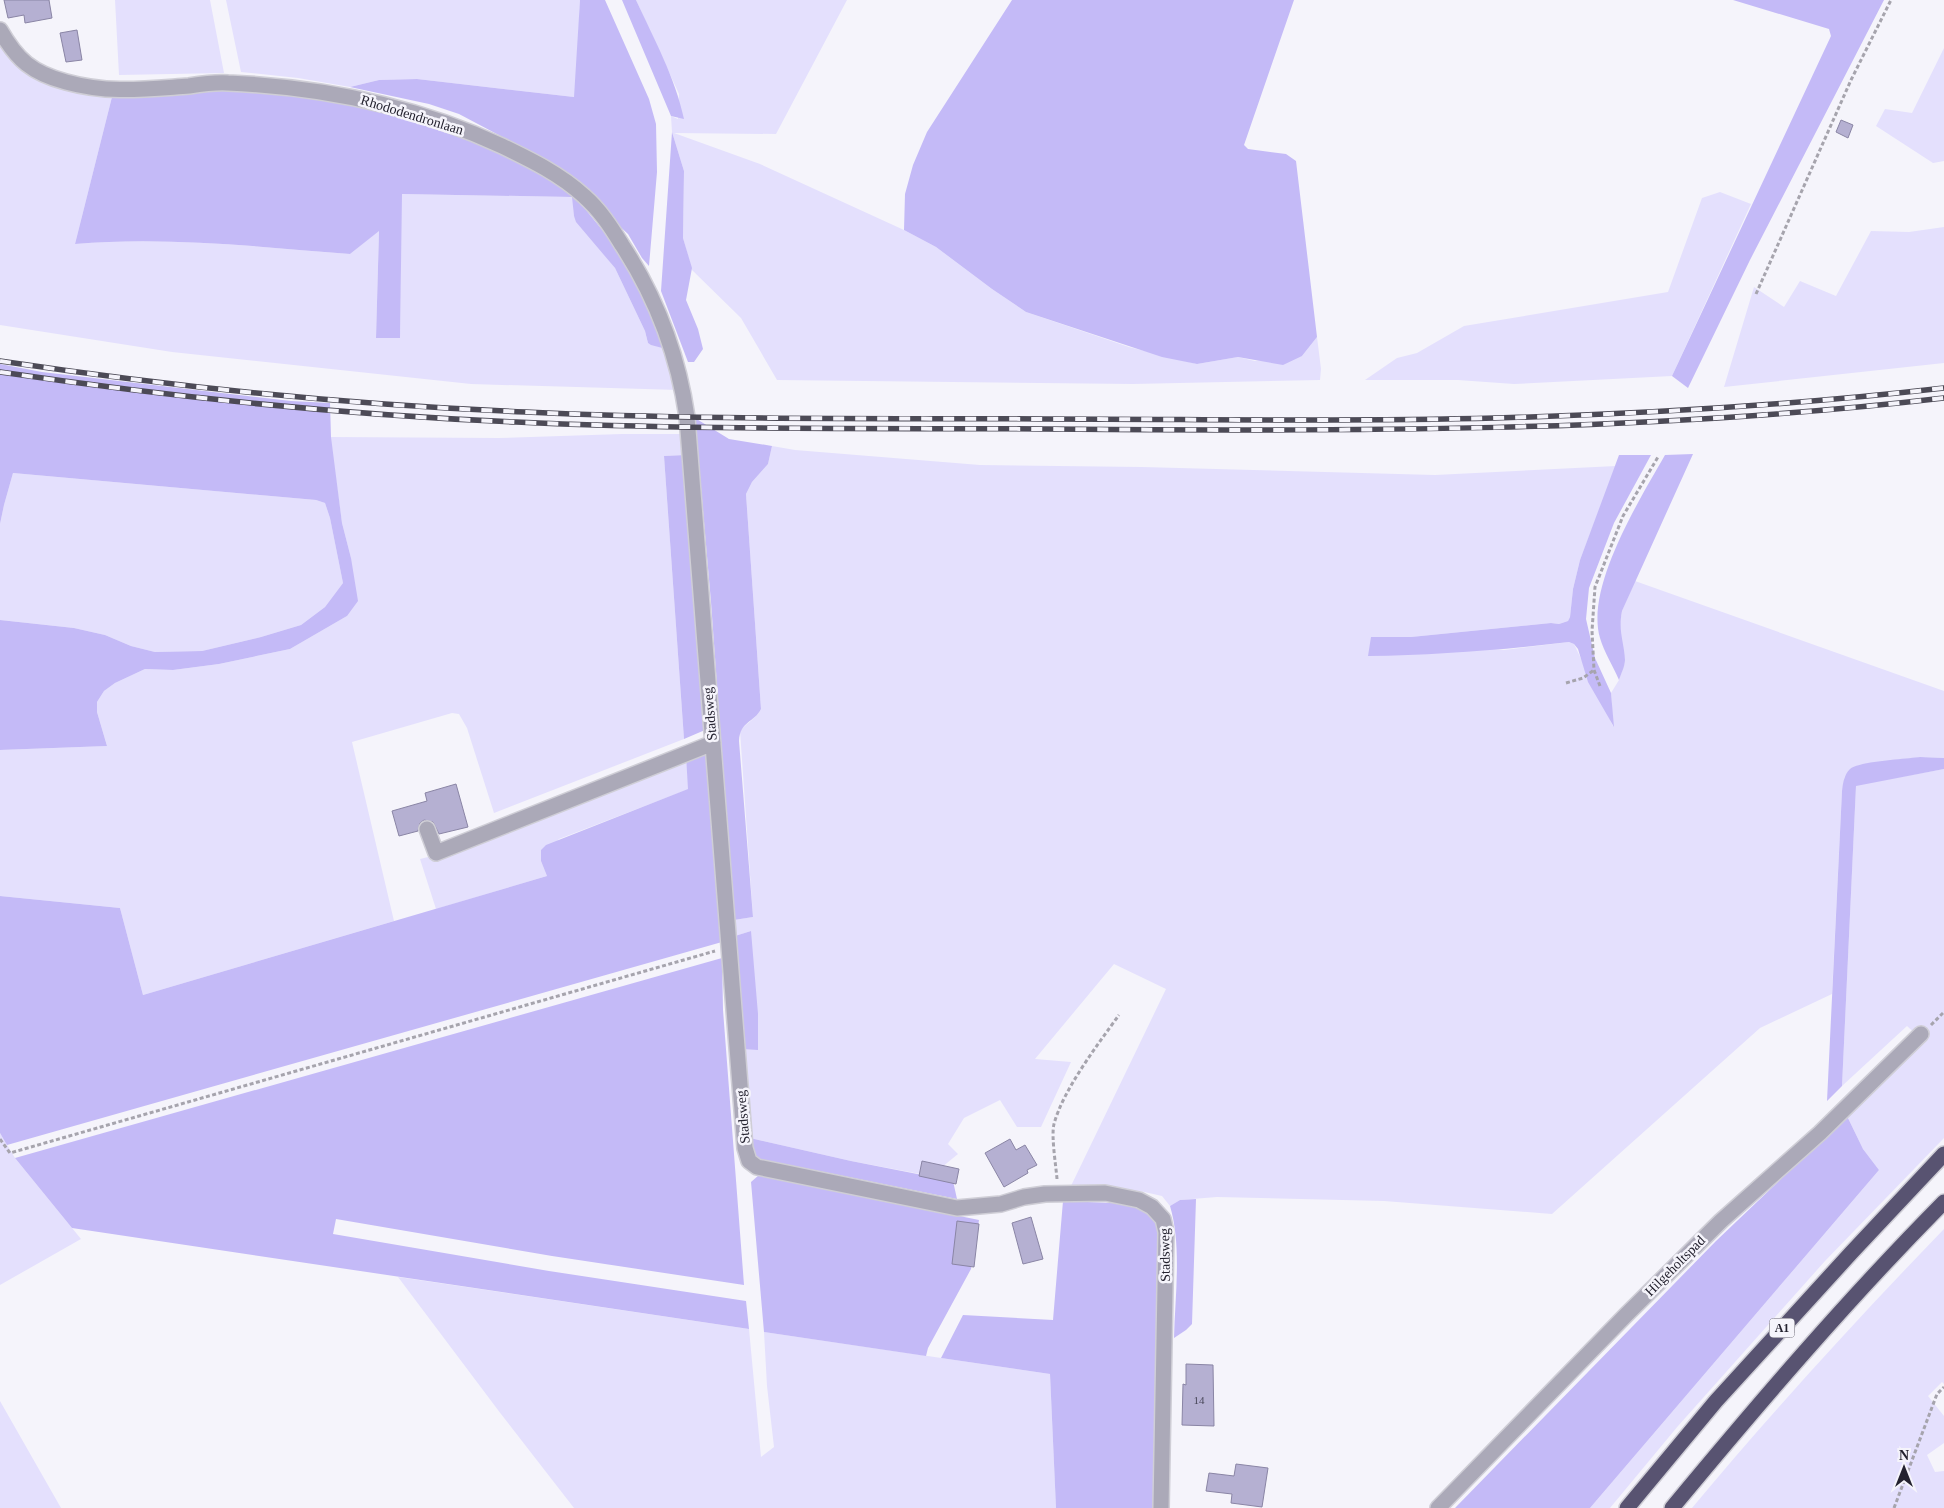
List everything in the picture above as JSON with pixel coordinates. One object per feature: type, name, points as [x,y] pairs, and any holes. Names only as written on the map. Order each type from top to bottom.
[{"type":"highway","name":"A1","points":[[1627,1508],[1716,1401],[1944,1154]]},
{"type":"highway","name":"A1","points":[[1672,1508],[1735,1432],[1898,1248],[1944,1202]]},
{"type":"street","name":"Rhododendronlaan","points":[[0,30],[11,50],[30,67],[47,77],[78,86],[103,90],[131,91],[225,82],[305,89],[346,96],[389,106],[469,131],[541,166],[564,179],[586,198],[608,222],[630,257],[653,299],[666,331],[683,386],[687,417]]},
{"type":"street","name":"Stadsweg","points":[[687,417],[745,1148],[749,1161],[757,1167],[957,1208],[1001,1204],[1024,1197],[1105,1193],[1140,1200],[1152,1207],[1163,1219],[1166,1232],[1162,1508]]},
{"type":"street","points":[[427,829],[436,853],[713,743]]},
{"type":"street","name":"Hilgeholtspad","points":[[1438,1508],[1714,1227],[1820,1133],[1921,1034]]},
{"type":"path","points":[[1756,294],[1852,80],[1891,0]]},
{"type":"path","points":[[1600,686],[1594,670],[1592,631],[1595,587],[1623,516],[1658,457]]},
{"type":"path","points":[[1566,682],[1583,678],[1594,670]]},
{"type":"path","points":[[0,1139],[10,1153],[730,947]]},
{"type":"path","points":[[1058,1194],[1053,1126],[1074,1082],[1119,1014]]},
{"type":"path","points":[[1894,1508],[1937,1394],[1944,1387]]},
{"type":"shaded area","points":[[115,0],[210,0],[224,73],[119,75]]},
{"type":"shaded area","points":[[226,0],[580,0],[576,93],[574,97],[417,79],[379,80],[350,87],[298,78],[241,72]]},
{"type":"shaded area","points":[[580,0],[605,0],[649,99],[656,124],[657,172],[649,266],[628,234],[550,162],[459,114],[429,104],[350,87],[379,80],[417,79],[574,97]]},
{"type":"shaded area","points":[[622,0],[636,0],[670,73],[684,119],[671,116]]},
{"type":"shaded area","points":[[636,0],[847,0],[776,134],[674,133],[760,164],[904,230],[936,247],[1026,312],[1129,347],[1197,364],[1238,357],[1255,361],[1302,356],[1317,337],[1321,369],[1320,380],[1133,384],[777,380],[741,318],[692,270],[683,238],[684,171],[672,132],[671,116],[678,119],[679,94]]},
{"type":"shaded area","points":[[1012,0],[1294,0],[1244,145],[1248,149],[1286,154],[1296,161],[1317,337],[1302,356],[1283,365],[1238,357],[1197,364],[1162,357],[1026,312],[936,247],[904,230],[905,194],[913,165],[927,132]]},
{"type":"shaded area","points":[[1733,0],[1884,0],[1750,260],[1688,388],[1672,376],[1831,36],[1829,29]]},
{"type":"shaded area","points":[[0,28],[20,65],[114,89],[75,244],[144,241],[178,242],[350,254],[379,230],[376,337],[400,338],[401,194],[573,197],[574,216],[615,268],[645,331],[648,343],[670,350],[679,390],[471,384],[172,352],[0,325]]},
{"type":"shaded area","points":[[1944,48],[1944,161],[1933,163],[1876,126],[1885,109],[1912,113]]},
{"type":"shaded area","points":[[251,87],[342,98],[470,131],[563,187],[586,210],[630,264],[670,350],[648,343],[645,331],[615,268],[576,222],[572,197],[402,194],[400,338],[376,338],[379,231],[350,254],[178,242],[144,241],[75,244],[114,89]]},
{"type":"shaded area","points":[[672,132],[684,171],[683,238],[692,268],[686,300],[698,329],[703,349],[694,362],[688,362],[661,291]]},
{"type":"shaded area","points":[[1720,192],[1751,204],[1672,376],[1514,384],[1458,380],[1365,380],[1397,358],[1417,353],[1464,326],[1668,292],[1702,198]]},
{"type":"shaded area","points":[[1944,227],[1944,363],[1724,387],[1754,287],[1784,307],[1800,281],[1836,296],[1871,231],[1909,232]]},
{"type":"shaded area","points":[[0,364],[42,372],[291,401],[330,403],[331,437],[342,523],[351,558],[358,601],[347,616],[290,649],[219,664],[173,670],[145,669],[115,683],[104,691],[97,702],[97,712],[107,746],[0,750],[0,620],[74,628],[105,635],[131,646],[155,652],[202,651],[301,625],[325,607],[343,583],[330,518],[325,503],[316,500],[13,473],[0,524]]},
{"type":"shaded area","points":[[695,418],[729,439],[772,446],[768,464],[752,482],[746,494],[761,709],[742,730],[739,741],[753,917],[734,920],[711,602]]},
{"type":"shaded area","points":[[683,434],[685,455],[664,456],[684,739],[494,813],[467,728],[459,714],[452,713],[352,742],[394,921],[143,995],[120,908],[0,896],[0,750],[107,746],[97,712],[97,702],[104,691],[115,683],[145,669],[173,670],[219,664],[290,649],[347,616],[351,558],[342,523],[330,437],[499,438]]},
{"type":"shaded area","points":[[772,446],[795,450],[980,465],[1142,467],[1435,475],[1616,466],[1580,560],[1568,621],[1559,624],[1551,623],[1411,637],[1371,637],[1504,650],[1569,642],[1574,644],[1613,726],[1611,693],[1619,680],[1625,662],[1620,623],[1622,611],[1635,581],[1944,691],[1944,758],[1920,757],[1845,776],[1842,791],[1832,994],[1760,1028],[1552,1214],[1384,1201],[1217,1197],[1180,1200],[1170,1206],[1162,1196],[1140,1191],[1070,1188],[1166,989],[1114,964],[1035,1059],[1071,1062],[1041,1127],[1017,1127],[1000,1100],[964,1118],[948,1144],[958,1154],[931,1176],[851,1161],[750,1138],[743,1049],[751,931],[735,936],[734,920],[753,917],[740,731],[761,709],[746,494],[752,482],[768,464]]},
{"type":"shaded area","points":[[1693,454],[1622,611],[1621,631],[1625,660],[1619,680],[1600,638],[1597,617],[1600,594],[1607,569],[1629,519],[1665,455]]},
{"type":"shaded area","points":[[685,455],[705,730],[684,739],[664,456]]},
{"type":"shaded area","points":[[1619,455],[1651,455],[1614,523],[1589,588],[1586,619],[1595,658],[1611,693],[1614,727],[1588,682],[1578,649],[1569,642],[1468,652],[1368,656],[1371,637],[1411,637],[1551,623],[1559,624],[1568,621],[1580,560]]},
{"type":"shaded area","points":[[13,473],[316,500],[325,503],[330,518],[343,583],[325,607],[301,625],[202,651],[155,652],[131,646],[105,635],[74,628],[0,620],[0,524]]},
{"type":"shaded area","points":[[706,747],[722,942],[7,1145],[0,1133],[0,896],[120,908],[143,995],[547,876],[541,861],[541,850],[546,845],[688,789],[686,755]]},
{"type":"shaded area","points":[[686,755],[689,789],[559,839],[541,861],[547,876],[436,909],[420,859],[448,852]]},
{"type":"shaded area","points":[[1920,757],[1944,758],[1944,769],[1856,786],[1842,1086],[1827,1101],[1844,779],[1848,771],[1855,766]]},
{"type":"shaded area","points":[[1944,769],[1944,1138],[1825,1261],[1678,1426],[1610,1508],[1590,1508],[1879,1170],[1863,1149],[1847,1116],[1922,1040],[1907,1026],[1842,1086],[1856,785]]},
{"type":"shaded area","points":[[751,931],[758,1014],[758,1050],[743,1049],[735,936]]},
{"type":"shaded area","points":[[722,958],[723,1010],[744,1285],[552,1256],[336,1219],[333,1234],[549,1271],[746,1301],[749,1329],[72,1228],[15,1158]]},
{"type":"shaded area","points":[[1847,1116],[1863,1149],[1879,1170],[1590,1508],[1455,1508],[1716,1241]]},
{"type":"shaded area","points":[[0,1133],[15,1158],[81,1239],[0,1285]]},
{"type":"shaded area","points":[[750,1138],[851,1161],[953,1181],[957,1199],[754,1158]]},
{"type":"shaded area","points":[[759,1175],[979,1220],[971,1269],[928,1348],[926,1356],[764,1332],[751,1182]]},
{"type":"shaded area","points":[[1196,1199],[1192,1324],[1174,1338],[1177,1254],[1174,1221],[1170,1206],[1180,1200]]},
{"type":"shaded area","points":[[1063,1201],[1137,1204],[1147,1208],[1160,1227],[1154,1508],[1056,1508],[1050,1374],[941,1358],[963,1315],[1053,1320]]},
{"type":"shaded area","points":[[1944,1229],[1944,1384],[1942,1382],[1928,1396],[1944,1416],[1944,1443],[1927,1455],[1935,1472],[1944,1471],[1944,1508],[1692,1508],[1815,1366]]},
{"type":"shaded area","points":[[398,1277],[749,1329],[761,1457],[774,1447],[767,1386],[764,1332],[1050,1374],[1056,1508],[574,1508]]},
{"type":"shaded area","points":[[0,1401],[61,1508],[0,1508]]},
{"type":"building","points":[[4,0],[49,0],[52,18],[25,23],[24,15],[8,18]]},
{"type":"building","points":[[77,30],[82,60],[66,62],[60,33]]},
{"type":"building","points":[[1841,120],[1853,125],[1848,138],[1836,132]]},
{"type":"building","points":[[456,784],[468,827],[439,834],[433,822],[424,820],[420,823],[418,831],[399,836],[392,811],[427,801],[425,793]]},
{"type":"building","points":[[1010,1139],[1016,1150],[1025,1145],[1037,1165],[1027,1170],[1028,1173],[1004,1187],[985,1153]]},
{"type":"building","points":[[922,1161],[959,1169],[956,1184],[919,1176]]},
{"type":"building","points":[[1031,1217],[1043,1259],[1023,1264],[1012,1223]]},
{"type":"building","points":[[957,1221],[979,1224],[974,1267],[952,1264]]},
{"type":"building","points":[[1186,1364],[1213,1365],[1214,1426],[1182,1425],[1183,1384],[1186,1385]]},
{"type":"building","points":[[1236,1464],[1268,1468],[1262,1507],[1231,1503],[1232,1494],[1206,1491],[1209,1473],[1234,1476]]},
{"type":"railway","points":[[0,361],[196,387],[328,400],[591,415],[721,417],[1326,420],[1495,418],[1720,408],[1944,388]]},
{"type":"railway","points":[[0,372],[193,397],[386,415],[582,425],[714,427],[1270,430],[1495,427],[1720,418],[1944,398]]}]
